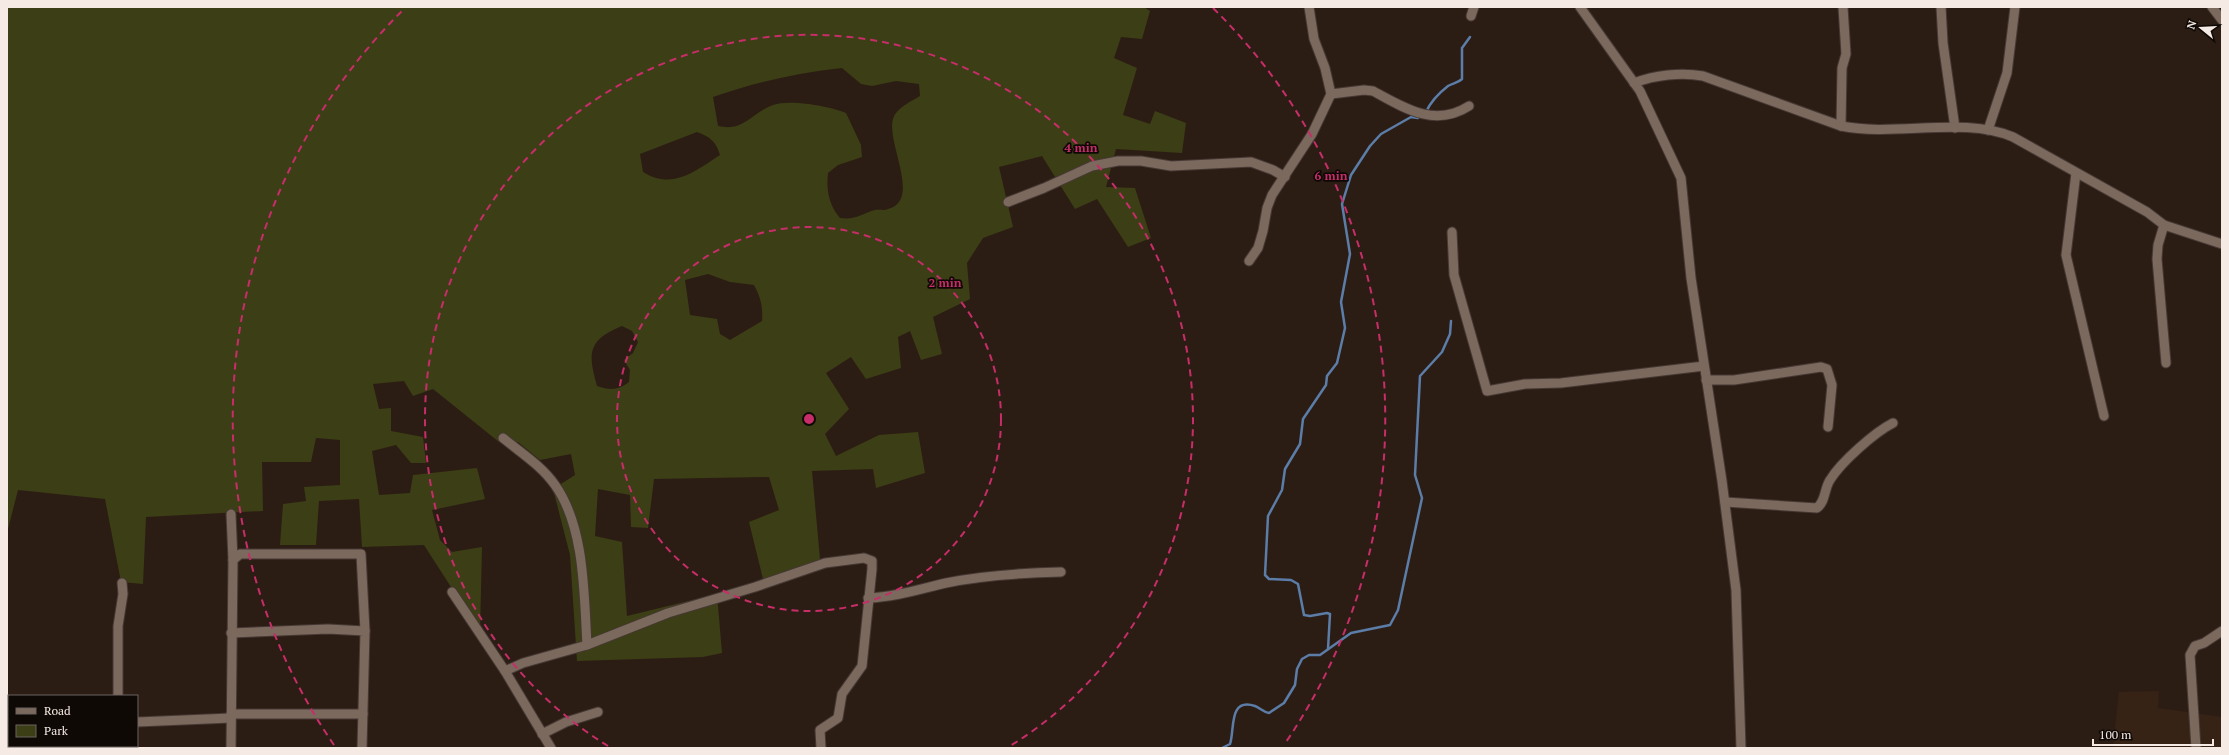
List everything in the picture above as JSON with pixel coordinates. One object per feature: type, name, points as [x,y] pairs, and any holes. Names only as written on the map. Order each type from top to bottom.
[{"type":"street","points":[[1249,260],[1258,248],[1262,237],[1267,208],[1272,195],[1312,134],[1331,94],[1330,83],[1314,39],[1308,7]]},
{"type":"street","points":[[1471,16],[1474,7]]},
{"type":"street","points":[[1580,7],[1646,102],[1681,178],[1691,278],[1725,502],[1736,590],[1741,748]]},
{"type":"street","points":[[1841,126],[1842,68],[1846,54],[1843,7]]},
{"type":"street","points":[[1941,7],[1955,128]]},
{"type":"street","points":[[1988,130],[2006,73],[2015,7]]},
{"type":"street","points":[[2212,7],[2222,20]]},
{"type":"street","points":[[1634,83],[1649,77],[1692,74],[1703,76],[1841,126],[1877,131],[1955,128],[1998,131],[2013,137],[2146,212],[2164,225],[2222,244]]},
{"type":"street","points":[[1331,94],[1364,90],[1373,91],[1428,116],[1442,117],[1455,113],[1469,106]]},
{"type":"street","points":[[1008,202],[1044,188],[1092,166],[1118,161],[1141,161],[1170,166],[1251,162],[1273,170],[1285,177]]},
{"type":"street","points":[[2076,173],[2066,255],[2104,416]]},
{"type":"street","points":[[2164,225],[2158,245],[2156,259],[2166,363]]},
{"type":"street","points":[[1452,232],[1454,275],[1487,391],[1525,384],[1561,383],[1704,366]]},
{"type":"street","points":[[1706,380],[1734,380],[1822,367],[1827,369],[1832,385],[1828,427]]},
{"type":"street","points":[[1725,502],[1817,508],[1822,504],[1828,482],[1845,461],[1874,437],[1880,429],[1894,423]]},
{"type":"street","points":[[503,438],[548,476],[555,485],[576,531],[581,562],[587,645]]},
{"type":"street","points":[[231,514],[231,748]]},
{"type":"street","points":[[232,560],[240,554],[361,554],[365,632],[362,748]]},
{"type":"street","points":[[504,671],[523,663],[587,645],[668,613],[755,587],[825,563],[864,558],[872,561],[862,666],[842,694],[838,718],[820,730],[821,748]]},
{"type":"street","points":[[868,598],[885,598],[946,583],[1015,573],[1062,572]]},
{"type":"street","points":[[118,695],[118,626],[123,594],[122,583]]},
{"type":"street","points":[[452,592],[504,671],[551,748]]},
{"type":"street","points":[[231,633],[328,629],[365,632]]},
{"type":"street","points":[[2196,748],[2190,655],[2195,646],[2204,643],[2222,631]]},
{"type":"street","points":[[542,734],[566,722],[598,712]]},
{"type":"street","points":[[138,722],[231,716],[363,714]]},
{"type":"shaded area","points":[[2159,691],[2158,708],[2222,717],[2222,748],[2113,748],[2119,692]]},
{"type":"green space","points":[[7,7],[1144,7],[1150,11],[1142,39],[1121,37],[1114,58],[1137,68],[1123,115],[1150,124],[1155,111],[1186,123],[1182,153],[1116,149],[1106,187],[1135,188],[1151,238],[1128,247],[1097,199],[1075,209],[1042,156],[999,167],[1013,227],[983,238],[967,263],[970,299],[933,317],[942,354],[921,360],[910,331],[898,337],[901,368],[866,379],[851,357],[826,373],[849,409],[825,434],[836,456],[879,435],[918,432],[925,473],[876,488],[873,469],[812,471],[821,570],[765,587],[749,522],[779,510],[769,477],[654,479],[648,528],[631,527],[630,495],[598,489],[595,536],[622,542],[627,616],[717,594],[722,653],[703,657],[577,661],[570,555],[553,489],[575,475],[571,454],[540,460],[518,442],[499,442],[433,389],[413,396],[404,381],[373,384],[379,409],[391,408],[391,431],[423,437],[426,463],[411,463],[396,445],[372,451],[379,495],[410,493],[413,475],[477,468],[485,499],[432,510],[440,540],[452,552],[482,547],[480,632],[424,545],[362,547],[359,499],[319,501],[316,545],[280,545],[283,504],[306,501],[304,487],[340,485],[340,440],[316,438],[311,462],[262,462],[263,511],[146,517],[143,584],[121,582],[105,499],[18,490],[7,533]],"holes":[[[842,68],[861,84],[872,86],[896,81],[919,84],[920,96],[897,111],[893,119],[892,129],[894,142],[903,183],[902,195],[898,204],[888,209],[875,210],[854,217],[840,218],[833,208],[827,185],[828,173],[838,165],[862,157],[861,145],[846,113],[839,110],[810,104],[780,103],[765,108],[741,124],[727,127],[718,126],[713,97],[793,75]],[[697,132],[712,140],[717,146],[720,155],[683,177],[664,179],[654,177],[643,172],[640,154]],[[708,274],[730,282],[754,285],[761,303],[762,321],[730,340],[720,334],[717,319],[690,315],[685,280]],[[622,326],[632,331],[638,342],[633,353],[624,360],[630,370],[629,382],[621,387],[613,389],[597,386],[592,365],[593,349],[596,343],[611,331]]]},
{"type":"waterway","points":[[1426,112],[1441,91],[1462,79],[1462,48],[1470,37]]},
{"type":"waterway","points":[[1328,649],[1330,614],[1327,613],[1310,616],[1304,615],[1298,584],[1291,580],[1269,579],[1265,575],[1268,516],[1282,490],[1285,469],[1300,444],[1303,419],[1326,385],[1327,376],[1337,363],[1345,328],[1341,302],[1350,254],[1342,204],[1351,175],[1370,146],[1381,134],[1411,117],[1418,118]]},
{"type":"waterway","points":[[1222,748],[1230,744],[1234,716],[1240,706],[1246,704],[1255,706],[1269,713],[1284,703],[1295,685],[1297,669],[1302,659],[1309,655],[1320,655],[1351,633],[1390,625],[1398,610],[1422,498],[1415,475],[1420,376],[1442,352],[1450,334],[1451,321]]}]
